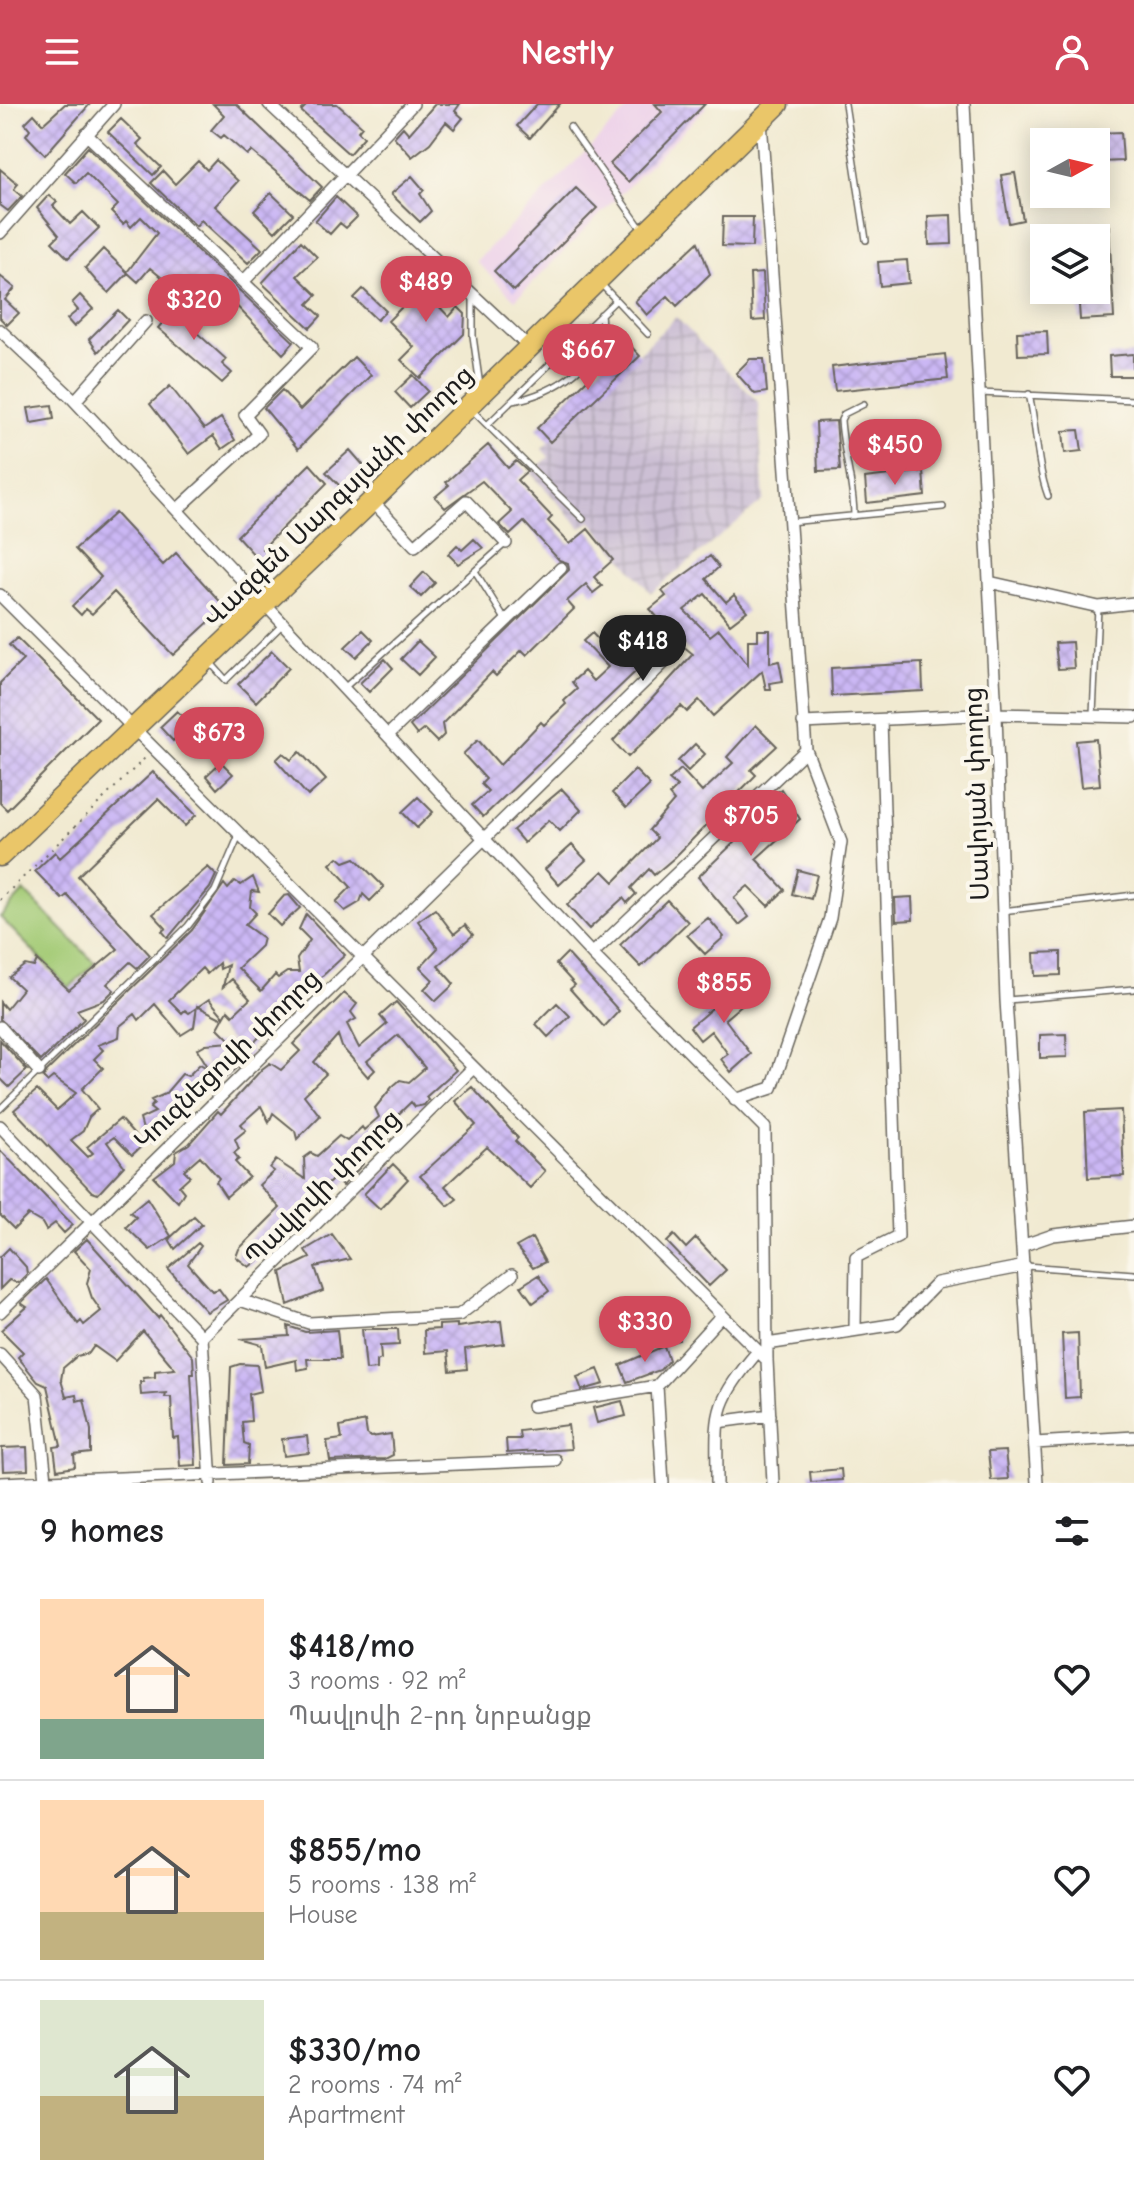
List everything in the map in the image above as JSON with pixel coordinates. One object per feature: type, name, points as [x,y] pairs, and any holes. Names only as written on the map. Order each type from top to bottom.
[{"type":"highway","name":"Վազգեն Սարգսյանի փողոց","points":[[0,856],[372,501],[778,104]]},
{"type":"street","points":[[0,233],[114,104]]},
{"type":"street","points":[[269,104],[529,347]]},
{"type":"street","points":[[243,282],[413,104]]},
{"type":"street","name":"Սավոյան փողոց","points":[[964,104],[996,714],[1001,912],[1037,1483]]},
{"type":"street","points":[[735,1100],[772,1088],[830,918],[841,842],[806,750],[803,723],[761,121]]},
{"type":"street","points":[[86,134],[312,347],[245,415],[259,434],[177,510]]},
{"type":"street","points":[[75,401],[146,321]]},
{"type":"street","points":[[0,330],[75,401],[592,954],[765,1128],[764,1352],[773,1483]]},
{"type":"street","points":[[372,501],[415,546],[466,501],[506,543]]},
{"type":"street","points":[[388,735],[561,568]]},
{"type":"street","points":[[989,582],[1099,607],[1134,603]]},
{"type":"street","points":[[0,595],[722,1315],[764,1352]]},
{"type":"street","name":"Կուզնեցովի փողոց","points":[[0,1312],[675,652]]},
{"type":"street","points":[[803,723],[996,714],[1134,717]]},
{"type":"street","points":[[855,1329],[856,1257],[898,1236],[881,720]]},
{"type":"street","points":[[592,954],[806,750]]},
{"type":"street","points":[[0,1027],[39,1071]]},
{"type":"street","name":"Պավլովի փողոց","points":[[202,1337],[473,1068]]},
{"type":"street","points":[[0,1126],[202,1337],[211,1479]]},
{"type":"street","points":[[1024,1245],[1053,1235],[1134,1226]]},
{"type":"street","points":[[717,1483],[721,1399],[764,1352],[855,1329],[897,1324],[937,1283],[1025,1266]]},
{"type":"street","points":[[240,1300],[309,1323],[459,1315],[512,1275]]},
{"type":"street","points":[[533,1406],[657,1386],[722,1315]]},
{"type":"street","points":[[0,1354],[37,1395],[46,1480]]},
{"type":"street","points":[[657,1386],[663,1483]]},
{"type":"street","points":[[718,1422],[770,1415]]},
{"type":"street","points":[[1035,1443],[1134,1437]]},
{"type":"street","points":[[1,1483],[211,1479],[555,1460]]},
{"type":"lane","points":[[845,104],[866,240]]},
{"type":"lane","points":[[570,127],[644,233]]},
{"type":"lane","points":[[597,279],[648,334]]},
{"type":"lane","points":[[473,295],[475,400],[487,425],[583,519]]},
{"type":"lane","points":[[487,425],[616,300]]},
{"type":"lane","points":[[511,401],[536,398],[555,390],[578,368],[599,343],[601,314]]},
{"type":"lane","points":[[979,393],[1134,400]]},
{"type":"lane","points":[[1029,394],[1039,443],[1039,471],[1048,496]]},
{"type":"lane","points":[[854,516],[854,495],[846,467],[841,420],[844,414],[864,404]]},
{"type":"lane","points":[[789,522],[943,507]]},
{"type":"lane","points":[[344,688],[506,543]]},
{"type":"lane","points":[[475,571],[506,621]]},
{"type":"lane","points":[[1093,716],[1099,607]]},
{"type":"lane","points":[[206,659],[226,680],[284,624]]},
{"type":"lane","points":[[0,1109],[188,926],[215,891],[239,835]]},
{"type":"lane","points":[[1001,912],[1134,895]]},
{"type":"lane","points":[[1006,1000],[1134,989]]},
{"type":"lane","points":[[1025,1266],[1134,1274]]},
{"type":"path","points":[[0,900],[153,750]]},
{"type":"shaded area","points":[[633,104],[708,106],[515,300],[476,261]]},
{"type":"shaded area","points":[[676,317],[758,402],[764,500],[651,593],[591,521],[581,528],[531,473],[549,457],[542,449]]},
{"type":"green space","points":[[24,891],[95,963],[69,988],[0,917]]},
{"type":"building","points":[[65,104],[90,104],[45,155],[26,135],[30,129],[25,123],[34,114],[43,124]]},
{"type":"building","points":[[213,104],[236,104],[322,187],[310,200],[251,151],[247,155],[224,135],[221,138],[211,130],[224,115]]},
{"type":"building","points":[[308,104],[337,104],[362,126],[358,131],[364,137],[349,154],[301,111]]},
{"type":"building","points":[[435,104],[460,104],[455,111],[463,118],[454,129],[446,122],[430,143],[412,157],[394,137],[403,127],[409,134]]},
{"type":"building","points":[[537,104],[560,104],[530,138],[517,126]]},
{"type":"building","points":[[655,104],[705,104],[628,182],[610,164],[662,112]]},
{"type":"building","points":[[121,119],[142,139],[137,144],[161,167],[153,175],[108,132]]},
{"type":"building","points":[[1110,132],[1121,132],[1123,161],[1110,162]]},
{"type":"building","points":[[88,147],[294,342],[283,354],[223,292],[214,300],[198,284],[185,297],[150,268],[138,282],[128,273],[109,293],[97,282],[85,268],[103,249],[127,272],[157,233],[141,217],[131,227],[126,221],[123,224],[111,212],[118,205],[86,173],[76,183],[65,173]]},
{"type":"building","points":[[216,160],[238,181],[215,206],[262,249],[248,263],[201,220],[196,226],[151,183],[163,171],[175,184],[198,161],[207,170]]},
{"type":"building","points":[[0,169],[18,184],[14,189],[22,196],[8,211],[0,205]]},
{"type":"building","points":[[1015,173],[1023,220],[1009,223],[1001,175]]},
{"type":"building","points":[[412,176],[424,190],[420,194],[431,211],[420,222],[391,194]]},
{"type":"building","points":[[576,188],[597,208],[514,291],[494,271]]},
{"type":"building","points":[[271,193],[293,214],[275,232],[254,211]]},
{"type":"building","points":[[49,195],[57,202],[53,206],[70,224],[83,212],[99,228],[68,258],[52,242],[59,235],[37,208]]},
{"type":"building","points":[[336,197],[357,217],[346,228],[340,223],[330,234],[315,221]]},
{"type":"building","points":[[951,215],[952,244],[929,245],[928,216]]},
{"type":"building","points":[[723,217],[753,217],[752,247],[722,246]]},
{"type":"building","points":[[301,241],[317,257],[297,276],[317,295],[308,304],[321,316],[310,328],[262,283]]},
{"type":"building","points":[[698,242],[710,274],[677,306],[668,296],[647,315],[635,301]]},
{"type":"building","points":[[1110,244],[1114,318],[1080,320],[1079,304],[1110,304]]},
{"type":"building","points":[[907,260],[909,283],[880,286],[878,262]]},
{"type":"building","points":[[412,262],[442,296],[435,302],[449,317],[458,307],[465,314],[464,334],[420,378],[401,360],[414,347],[388,321],[417,292],[399,276]]},
{"type":"building","points":[[763,273],[765,320],[752,321],[750,274]]},
{"type":"building","points":[[0,276],[15,288],[5,300],[19,313],[7,325],[0,318]]},
{"type":"building","points":[[363,289],[386,311],[377,320],[354,298]]},
{"type":"building","points":[[80,295],[93,309],[74,327],[67,319],[78,310],[72,303]]},
{"type":"building","points":[[182,300],[195,310],[185,322],[226,359],[222,364],[232,373],[222,383],[158,328]]},
{"type":"building","points":[[118,310],[128,320],[98,352],[89,339]]},
{"type":"building","points":[[1047,331],[1048,354],[1018,355],[1017,332]]},
{"type":"building","points":[[627,342],[640,356],[550,442],[537,428]]},
{"type":"building","points":[[945,354],[948,379],[835,391],[832,367]]},
{"type":"building","points":[[1133,354],[1133,376],[1110,376],[1109,356]]},
{"type":"building","points":[[354,357],[371,375],[298,449],[264,408],[282,390],[300,410]]},
{"type":"building","points":[[750,359],[764,359],[767,392],[755,394],[736,373]]},
{"type":"building","points":[[413,375],[428,391],[410,408],[395,392]]},
{"type":"building","points":[[170,386],[204,429],[221,418],[235,440],[222,449],[213,436],[189,454],[150,404]]},
{"type":"building","points":[[52,405],[54,419],[31,423],[28,408]]},
{"type":"building","points":[[836,421],[840,470],[818,471],[816,422]]},
{"type":"building","points":[[1079,430],[1082,451],[1065,453],[1063,431]]},
{"type":"building","points":[[488,445],[508,468],[516,461],[527,471],[517,480],[552,517],[548,521],[570,544],[588,529],[613,560],[594,577],[602,586],[593,593],[586,584],[567,601],[574,609],[527,655],[522,650],[496,676],[492,672],[442,724],[444,735],[437,742],[424,729],[417,735],[410,726],[569,570],[568,563],[559,560],[524,522],[510,535],[499,524],[512,512],[482,481],[445,508],[435,497],[449,485],[446,482]]},
{"type":"building","points":[[350,450],[364,466],[341,487],[326,472]]},
{"type":"building","points":[[310,464],[327,483],[262,549],[274,560],[266,568],[237,536]]},
{"type":"building","points":[[923,471],[925,496],[867,503],[865,478]]},
{"type":"building","points":[[115,513],[163,565],[176,553],[225,607],[173,655],[114,592],[92,614],[86,609],[81,615],[72,606],[101,577],[75,549]]},
{"type":"building","points":[[474,539],[483,548],[458,564],[448,554],[457,545],[462,550]]},
{"type":"building","points":[[710,556],[719,567],[706,579],[726,602],[734,595],[747,611],[730,624],[705,594],[684,610],[710,636],[719,629],[748,665],[748,640],[758,640],[758,630],[770,630],[770,663],[779,661],[783,681],[770,683],[771,689],[766,689],[762,671],[713,716],[699,700],[687,712],[681,706],[628,757],[613,741],[693,654],[672,637],[483,817],[472,805],[488,791],[481,784],[486,779],[463,754],[478,740],[500,765],[541,722],[544,725],[566,704],[564,701],[577,689],[572,682],[584,671],[593,681],[608,667],[583,641],[592,633],[616,659],[659,619],[650,609],[666,596],[662,591]]},
{"type":"building","points":[[424,572],[435,583],[421,597],[410,587]]},
{"type":"building","points":[[363,630],[373,640],[356,657],[345,647]]},
{"type":"building","points":[[17,638],[98,719],[7,810],[0,803],[0,683],[23,660],[9,645]]},
{"type":"building","points":[[418,641],[435,657],[418,675],[401,659]]},
{"type":"building","points":[[1072,642],[1074,668],[1058,669],[1055,643]]},
{"type":"building","points":[[272,651],[289,668],[256,702],[238,684]]},
{"type":"building","points":[[385,659],[393,668],[369,692],[360,683]]},
{"type":"building","points":[[922,663],[923,691],[832,696],[831,668]]},
{"type":"building","points":[[177,711],[190,724],[173,741],[160,727]]},
{"type":"building","points":[[756,725],[777,746],[751,770],[756,775],[674,858],[654,875],[649,869],[631,888],[636,894],[627,903],[623,898],[589,929],[567,905],[603,871],[614,882],[657,838],[649,830],[674,801],[669,795],[677,787],[669,780],[681,769],[702,792],[733,763],[727,757]]},
{"type":"building","points":[[1096,739],[1100,785],[1081,787],[1076,741]]},
{"type":"building","points":[[695,744],[705,754],[688,771],[678,761]]},
{"type":"building","points":[[300,752],[326,780],[308,796],[276,760],[283,753],[291,760]]},
{"type":"building","points":[[221,762],[233,774],[217,789],[206,776]]},
{"type":"building","points":[[635,770],[650,785],[626,808],[612,793]]},
{"type":"building","points":[[153,772],[196,815],[185,826],[158,799],[78,876],[150,955],[137,968],[130,962],[107,984],[114,990],[104,1000],[77,1010],[84,1019],[41,1061],[0,1019],[0,1002],[6,1009],[22,989],[9,977],[25,965],[34,967],[37,960],[69,990],[118,949],[67,895],[62,899],[35,871],[55,852],[60,858]]},
{"type":"building","points":[[562,789],[581,810],[560,831],[549,820],[524,843],[513,830]]},
{"type":"building","points":[[781,789],[800,819],[756,859],[785,890],[768,906],[748,886],[734,898],[749,917],[739,925],[698,877],[740,837],[734,830],[743,822],[748,827],[762,815],[757,808]]},
{"type":"building","points":[[418,797],[433,812],[417,828],[402,812]]},
{"type":"building","points":[[572,845],[586,860],[559,885],[545,869]]},
{"type":"building","points":[[338,857],[344,862],[355,858],[384,887],[370,901],[363,894],[360,902],[345,911],[336,902],[351,887],[330,864]]},
{"type":"building","points":[[208,867],[216,875],[210,888],[168,938],[162,931],[166,928],[153,914]]},
{"type":"building","points":[[798,870],[817,875],[811,899],[792,894]]},
{"type":"building","points":[[253,877],[259,892],[252,891],[250,907],[256,913],[245,925],[263,938],[261,946],[238,968],[261,991],[275,975],[278,978],[287,972],[299,972],[297,959],[310,940],[299,929],[306,914],[345,955],[274,1021],[249,1048],[252,1053],[237,1068],[225,1078],[221,1073],[152,1144],[146,1140],[140,1119],[155,1112],[150,1108],[154,1103],[151,1100],[165,1094],[182,1074],[188,1076],[200,1064],[210,1070],[197,1049],[206,1044],[232,1042],[218,1028],[223,1019],[198,1007],[209,999],[224,1017],[228,1010],[233,1015],[250,999],[232,979],[223,987],[228,965],[220,969],[219,963],[207,974],[202,968],[169,1000],[182,1013],[197,1008],[194,1027],[181,1035],[155,1004],[139,1020],[135,1014],[120,1026],[119,1037],[98,1045],[103,1050],[94,1059],[103,1068],[82,1089],[98,1109],[89,1117],[83,1131],[71,1140],[88,1157],[93,1153],[87,1147],[120,1119],[143,1145],[132,1155],[114,1137],[107,1142],[124,1166],[98,1194],[92,1192],[14,1110],[37,1090],[57,1110],[76,1093],[53,1077],[47,1082],[43,1078],[47,1071],[192,930],[224,884],[228,889],[235,881],[241,885]]},
{"type":"building","points":[[289,895],[300,908],[280,926],[268,914],[284,896]]},
{"type":"building","points":[[912,897],[913,920],[896,921],[895,898]]},
{"type":"building","points":[[667,900],[688,922],[641,967],[620,945]]},
{"type":"building","points":[[435,909],[454,934],[465,925],[473,935],[438,966],[454,984],[436,1001],[424,989],[433,980],[420,967],[438,948],[418,921]]},
{"type":"building","points":[[708,918],[724,937],[705,954],[687,935]]},
{"type":"building","points":[[1061,952],[1061,975],[1035,976],[1034,953]]},
{"type":"building","points":[[567,953],[619,1011],[604,1027],[570,989],[575,985],[556,964]]},
{"type":"building","points":[[726,980],[745,1002],[725,1019],[751,1054],[731,1072],[721,1059],[728,1054],[711,1031],[700,1040],[690,1027],[718,1003],[710,994]]},
{"type":"building","points":[[344,993],[357,1004],[351,1012],[356,1019],[347,1024],[359,1048],[387,1024],[380,1016],[396,1002],[456,1070],[426,1097],[428,1100],[424,1105],[415,1107],[411,1102],[383,1129],[390,1137],[361,1160],[363,1164],[342,1186],[334,1178],[280,1233],[285,1238],[249,1267],[236,1257],[239,1249],[280,1208],[259,1185],[274,1171],[270,1168],[276,1160],[305,1179],[304,1158],[311,1153],[317,1156],[339,1136],[347,1141],[362,1127],[364,1130],[379,1117],[375,1108],[392,1087],[400,1080],[409,1082],[425,1068],[398,1035],[367,1061],[375,1070],[368,1077],[342,1047],[338,1035],[314,1062],[326,1074],[304,1095],[320,1116],[297,1139],[295,1131],[273,1113],[269,1122],[261,1106],[241,1124],[246,1130],[235,1139],[239,1149],[234,1153],[239,1159],[235,1162],[249,1177],[226,1197],[216,1182],[219,1178],[200,1156],[184,1170],[190,1176],[179,1186],[184,1192],[178,1202],[154,1177],[175,1161],[176,1152],[189,1144],[218,1111],[221,1114],[262,1069],[270,1063],[281,1070],[300,1051],[293,1044]]},
{"type":"building","points":[[557,1003],[570,1016],[548,1037],[536,1024]]},
{"type":"building","points":[[1066,1034],[1067,1057],[1040,1058],[1040,1035]]},
{"type":"building","points":[[0,1040],[27,1070],[9,1087],[0,1078]]},
{"type":"building","points":[[472,1087],[518,1138],[515,1141],[545,1171],[530,1188],[487,1147],[445,1186],[457,1199],[448,1206],[420,1176],[476,1125],[455,1101]]},
{"type":"building","points":[[1121,1110],[1124,1176],[1088,1178],[1085,1112]]},
{"type":"building","points":[[0,1150],[73,1225],[64,1233],[55,1223],[46,1230],[42,1223],[28,1215],[14,1229],[0,1215]]},
{"type":"building","points":[[393,1164],[408,1179],[380,1209],[364,1194]]},
{"type":"building","points":[[147,1198],[171,1236],[150,1250],[126,1227],[136,1217],[130,1212]]},
{"type":"building","points":[[194,1216],[202,1224],[175,1249],[169,1239]]},
{"type":"building","points":[[332,1234],[350,1259],[315,1267],[323,1291],[288,1305],[281,1272],[310,1258],[305,1250]]},
{"type":"building","points":[[674,1235],[686,1248],[696,1238],[726,1270],[709,1286],[667,1242]]},
{"type":"building","points":[[532,1238],[545,1262],[533,1268],[516,1247]]},
{"type":"building","points":[[87,1239],[158,1318],[160,1315],[193,1357],[194,1374],[191,1374],[196,1465],[180,1466],[178,1437],[173,1438],[171,1397],[165,1397],[166,1393],[141,1395],[140,1382],[144,1382],[143,1378],[155,1377],[155,1371],[175,1369],[143,1331],[115,1361],[94,1346],[89,1353],[77,1356],[63,1368],[61,1380],[66,1397],[76,1395],[77,1401],[84,1399],[91,1430],[91,1453],[74,1455],[75,1467],[57,1470],[54,1447],[61,1446],[47,1386],[38,1382],[18,1357],[23,1352],[1,1330],[27,1307],[21,1303],[46,1279],[78,1324],[81,1321],[84,1325],[101,1311],[87,1283],[91,1269],[74,1251]]},
{"type":"building","points":[[198,1243],[201,1246],[188,1264],[212,1291],[219,1289],[227,1300],[207,1312],[168,1269]]},
{"type":"building","points":[[9,1248],[26,1267],[27,1274],[18,1283],[9,1280],[0,1289],[0,1257]]},
{"type":"building","points":[[538,1275],[549,1291],[533,1303],[521,1286]]},
{"type":"building","points":[[673,1311],[679,1340],[660,1344],[654,1315]]},
{"type":"building","points":[[501,1321],[504,1344],[465,1349],[467,1369],[450,1371],[448,1351],[425,1353],[424,1330],[439,1329],[439,1325],[457,1324],[457,1327]]},
{"type":"building","points":[[288,1326],[305,1332],[337,1330],[340,1359],[307,1359],[308,1368],[297,1370],[296,1360],[265,1367],[262,1345],[240,1339],[289,1336]]},
{"type":"building","points":[[362,1329],[398,1329],[399,1345],[380,1346],[381,1359],[377,1361],[377,1369],[366,1370]]},
{"type":"building","points":[[1078,1333],[1080,1397],[1065,1398],[1062,1334]]},
{"type":"building","points":[[664,1346],[669,1360],[660,1370],[627,1382],[620,1365]]},
{"type":"building","points":[[257,1365],[261,1391],[249,1394],[251,1421],[242,1422],[244,1443],[249,1445],[248,1464],[227,1465],[231,1367]]},
{"type":"building","points":[[598,1369],[604,1384],[582,1390],[577,1377]]},
{"type":"building","points":[[622,1401],[626,1416],[597,1423],[593,1408]]},
{"type":"building","points":[[365,1421],[367,1434],[371,1437],[391,1434],[393,1455],[385,1459],[330,1461],[327,1441],[342,1439],[340,1427]]},
{"type":"building","points":[[568,1425],[571,1449],[507,1453],[506,1439],[520,1439],[519,1431]]},
{"type":"building","points":[[307,1436],[309,1453],[284,1456],[282,1439]]},
{"type":"building","points":[[27,1447],[28,1470],[3,1471],[2,1448]]},
{"type":"building","points":[[1005,1451],[1008,1479],[991,1480],[988,1452]]},
{"type":"building","points":[[841,1469],[842,1480],[811,1482],[810,1472]]}]
